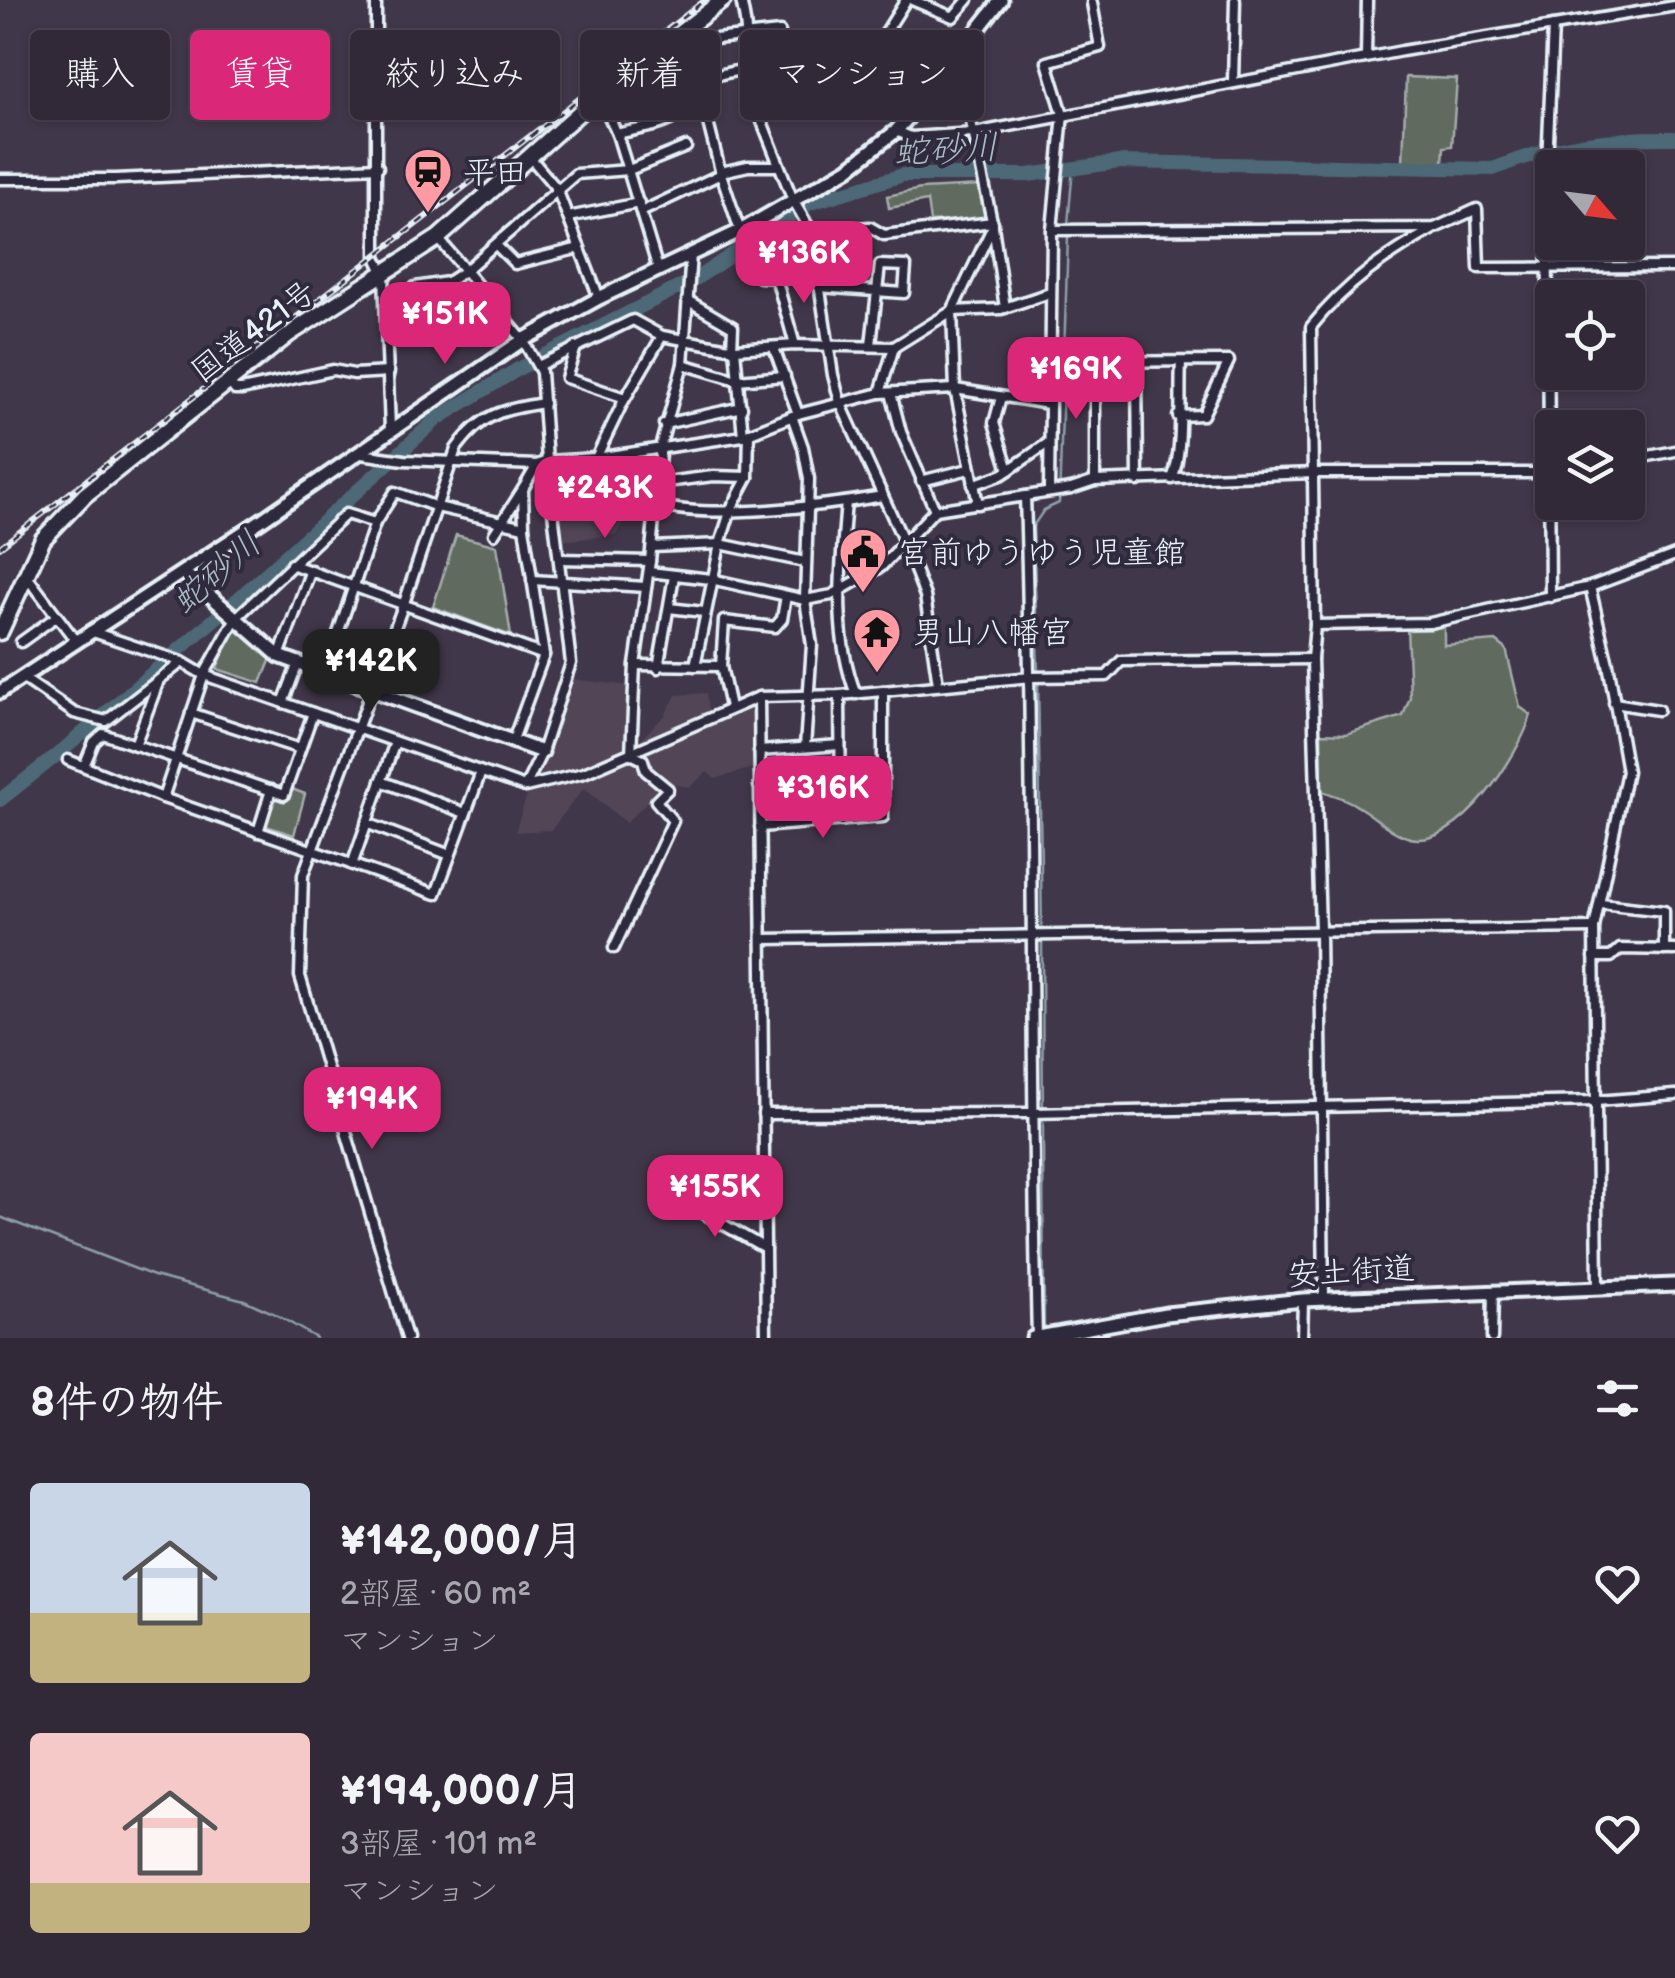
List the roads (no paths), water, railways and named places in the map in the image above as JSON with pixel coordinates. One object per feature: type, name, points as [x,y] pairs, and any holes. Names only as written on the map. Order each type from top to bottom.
[{"type":"highway","name":"国道421号","points":[[684,30],[723,0]]},
{"type":"highway","name":"国道421号","points":[[0,632],[44,539],[60,518],[290,334],[438,238],[580,112]]},
{"type":"street","points":[[376,0],[376,257],[384,274],[390,429]]},
{"type":"street","points":[[741,0],[746,30]]},
{"type":"street","points":[[889,30],[909,0],[954,18],[968,0]]},
{"type":"street","points":[[978,30],[1002,0]]},
{"type":"street","points":[[1233,82],[1234,0]]},
{"type":"street","points":[[1366,58],[1367,0]]},
{"type":"street","points":[[1049,491],[1052,230],[1062,114],[1046,62],[1100,47],[1092,3]]},
{"type":"street","points":[[896,131],[911,137],[974,133],[1233,82],[1675,6]]},
{"type":"street","points":[[1550,410],[1547,158],[1553,26]]},
{"type":"street","points":[[611,120],[658,269]]},
{"type":"street","points":[[617,134],[664,120]]},
{"type":"street","points":[[707,120],[740,231],[760,276],[776,278],[816,264]]},
{"type":"street","points":[[761,120],[793,200],[811,230],[840,402],[925,596],[938,684]]},
{"type":"street","points":[[0,692],[390,429],[599,298],[814,192],[848,169],[905,120]]},
{"type":"street","points":[[971,120],[993,224],[1004,308]]},
{"type":"street","points":[[415,287],[448,282],[466,270],[576,174],[629,170],[686,147]]},
{"type":"street","points":[[529,155],[557,189],[599,298]]},
{"type":"street","points":[[0,178],[116,179],[378,166]]},
{"type":"street","points":[[568,217],[641,207],[721,173],[748,166],[780,166]]},
{"type":"street","points":[[1324,1298],[1312,660],[1316,625],[1311,326],[1355,280],[1388,254],[1478,209],[1478,268],[1675,267]]},
{"type":"street","points":[[811,230],[870,227],[884,236],[993,224]]},
{"type":"street","points":[[978,504],[955,388],[952,312],[993,224]]},
{"type":"street","points":[[1052,230],[1436,228]]},
{"type":"street","points":[[438,238],[526,346],[536,364],[544,403],[547,461],[571,663],[542,752],[525,787]]},
{"type":"street","points":[[496,245],[515,264],[580,248]]},
{"type":"street","points":[[631,754],[635,665],[664,424],[682,364],[691,252]]},
{"type":"street","points":[[820,286],[878,291],[904,293],[906,266],[880,265],[878,291],[871,345]]},
{"type":"street","points":[[776,278],[795,345]]},
{"type":"street","points":[[536,364],[633,320],[662,336],[733,349],[894,346],[952,312],[1004,308],[1050,293]]},
{"type":"street","points":[[687,300],[733,326],[748,477],[720,544],[696,666]]},
{"type":"street","points":[[596,458],[662,336]]},
{"type":"street","points":[[576,345],[566,378],[626,398]]},
{"type":"street","points":[[880,394],[894,346]]},
{"type":"street","points":[[774,348],[785,376],[809,479],[805,600],[812,645],[805,748]]},
{"type":"street","points":[[1049,362],[1228,361],[1203,416],[1178,416]]},
{"type":"street","points":[[1172,480],[1180,460],[1181,362]]},
{"type":"street","points":[[1095,363],[1095,481]]},
{"type":"street","points":[[1137,363],[1138,481]]},
{"type":"street","points":[[682,364],[736,380],[785,376]]},
{"type":"street","points":[[228,381],[235,390],[242,390],[333,370],[354,374],[389,372]]},
{"type":"street","points":[[356,453],[404,460],[537,465],[746,435],[795,415],[880,394],[955,388],[1050,404]]},
{"type":"street","points":[[890,393],[900,432],[935,510]]},
{"type":"street","points":[[1001,397],[994,423],[1009,470]]},
{"type":"street","points":[[407,1338],[300,976],[303,875],[404,603],[456,449],[472,427],[509,408],[544,403]]},
{"type":"street","points":[[664,424],[742,407]]},
{"type":"street","points":[[973,485],[1009,470],[1048,443]]},
{"type":"street","points":[[1645,457],[1675,451]]},
{"type":"street","points":[[494,534],[537,465]]},
{"type":"street","points":[[921,480],[969,469]]},
{"type":"street","points":[[649,572],[711,579],[805,600],[839,592],[868,577],[935,510],[1095,481],[1314,473],[1535,474]]},
{"type":"street","points":[[658,482],[748,477]]},
{"type":"street","points":[[513,740],[544,655],[524,527],[522,489]]},
{"type":"street","points":[[325,672],[375,523],[395,492],[437,507],[524,527]]},
{"type":"street","points":[[657,505],[680,511],[731,510],[809,506],[882,496]]},
{"type":"street","points":[[1026,496],[1036,1338]]},
{"type":"street","points":[[846,502],[839,592],[846,667],[856,694]]},
{"type":"street","points":[[162,798],[204,676],[236,618],[346,514],[375,523]]},
{"type":"street","points":[[1550,597],[1551,520]]},
{"type":"street","points":[[652,547],[720,544],[805,562]]},
{"type":"street","points":[[1316,625],[1430,624],[1590,587],[1675,556]]},
{"type":"street","points":[[560,560],[650,560]]},
{"type":"street","points":[[291,564],[544,655]]},
{"type":"street","points":[[280,656],[311,570]]},
{"type":"street","points":[[183,572],[280,656],[542,752]]},
{"type":"street","points":[[26,575],[76,641]]},
{"type":"street","points":[[658,668],[674,576]]},
{"type":"street","points":[[532,580],[646,586]]},
{"type":"street","points":[[1590,587],[1626,771],[1594,928],[1598,1288]]},
{"type":"street","points":[[730,707],[721,666],[724,620],[774,626],[782,619],[786,596]]},
{"type":"street","points":[[669,608],[704,612]]},
{"type":"street","points":[[21,642],[57,616]]},
{"type":"street","points":[[90,631],[182,662],[204,676],[525,787],[584,773],[759,697],[856,694],[1031,677],[1107,676],[1121,662],[1312,660]]},
{"type":"street","points":[[23,678],[74,712],[106,721],[182,662]]},
{"type":"street","points":[[284,703],[298,664]]},
{"type":"street","points":[[635,665],[721,666]]},
{"type":"street","points":[[135,745],[158,681]]},
{"type":"street","points":[[760,827],[883,818],[882,692]]},
{"type":"street","points":[[840,695],[841,820]]},
{"type":"street","points":[[759,697],[766,1338]]},
{"type":"street","points":[[1614,703],[1658,710]]},
{"type":"street","points":[[84,766],[94,742],[102,734],[284,795],[313,713]]},
{"type":"street","points":[[192,714],[300,749]]},
{"type":"street","points":[[352,865],[395,742]]},
{"type":"street","points":[[758,751],[840,744]]},
{"type":"street","points":[[614,948],[673,820],[656,801],[668,789],[646,771],[643,760],[631,754]]},
{"type":"street","points":[[68,760],[162,798],[436,894],[480,772]]},
{"type":"street","points":[[381,782],[466,814]]},
{"type":"street","points":[[759,786],[841,782]]},
{"type":"street","points":[[258,832],[271,790]]},
{"type":"street","points":[[366,823],[450,854]]},
{"type":"street","points":[[1601,904],[1675,912]]},
{"type":"street","points":[[1664,911],[1664,950]]},
{"type":"street","points":[[762,939],[1594,928]]},
{"type":"street","points":[[1594,957],[1612,958],[1620,948],[1675,950]]},
{"type":"street","points":[[762,1114],[1321,1107],[1596,1101],[1675,1095]]},
{"type":"street","points":[[668,1209],[696,1208],[766,1248]]},
{"type":"street","name":"安土街道","points":[[1036,1338],[1166,1314],[1324,1298],[1675,1285]]},
{"type":"street","points":[[1492,1338],[1493,1292]]},
{"type":"street","points":[[1302,1338],[1303,1300]]},
{"type":"waterway","points":[[1360,54],[1361,0]]},
{"type":"waterway","name":"蛇砂川","points":[[0,800],[239,598],[437,419],[520,368],[697,278],[810,203],[903,175],[1028,175],[1119,162],[1493,169],[1538,153],[1582,144],[1675,138]]},
{"type":"waterway","points":[[1068,224],[1073,167]]},
{"type":"waterway","points":[[1038,672],[1033,526],[1044,510],[1059,503],[1068,236]]},
{"type":"waterway","points":[[1038,680],[1042,932]]},
{"type":"waterway","points":[[1042,940],[1044,1332]]},
{"type":"waterway","points":[[0,1217],[154,1276],[244,1300],[316,1338]]},
{"type":"railway","points":[[530,137],[705,0]]},
{"type":"railway","points":[[0,547],[539,129]]},
{"type":"place","name":"平田","points":[[428,214]]},
{"type":"place","name":"宮前ゆうゆう児童館","points":[[863,594]]},
{"type":"place","name":"男山八幡宮","points":[[877,674]]}]
